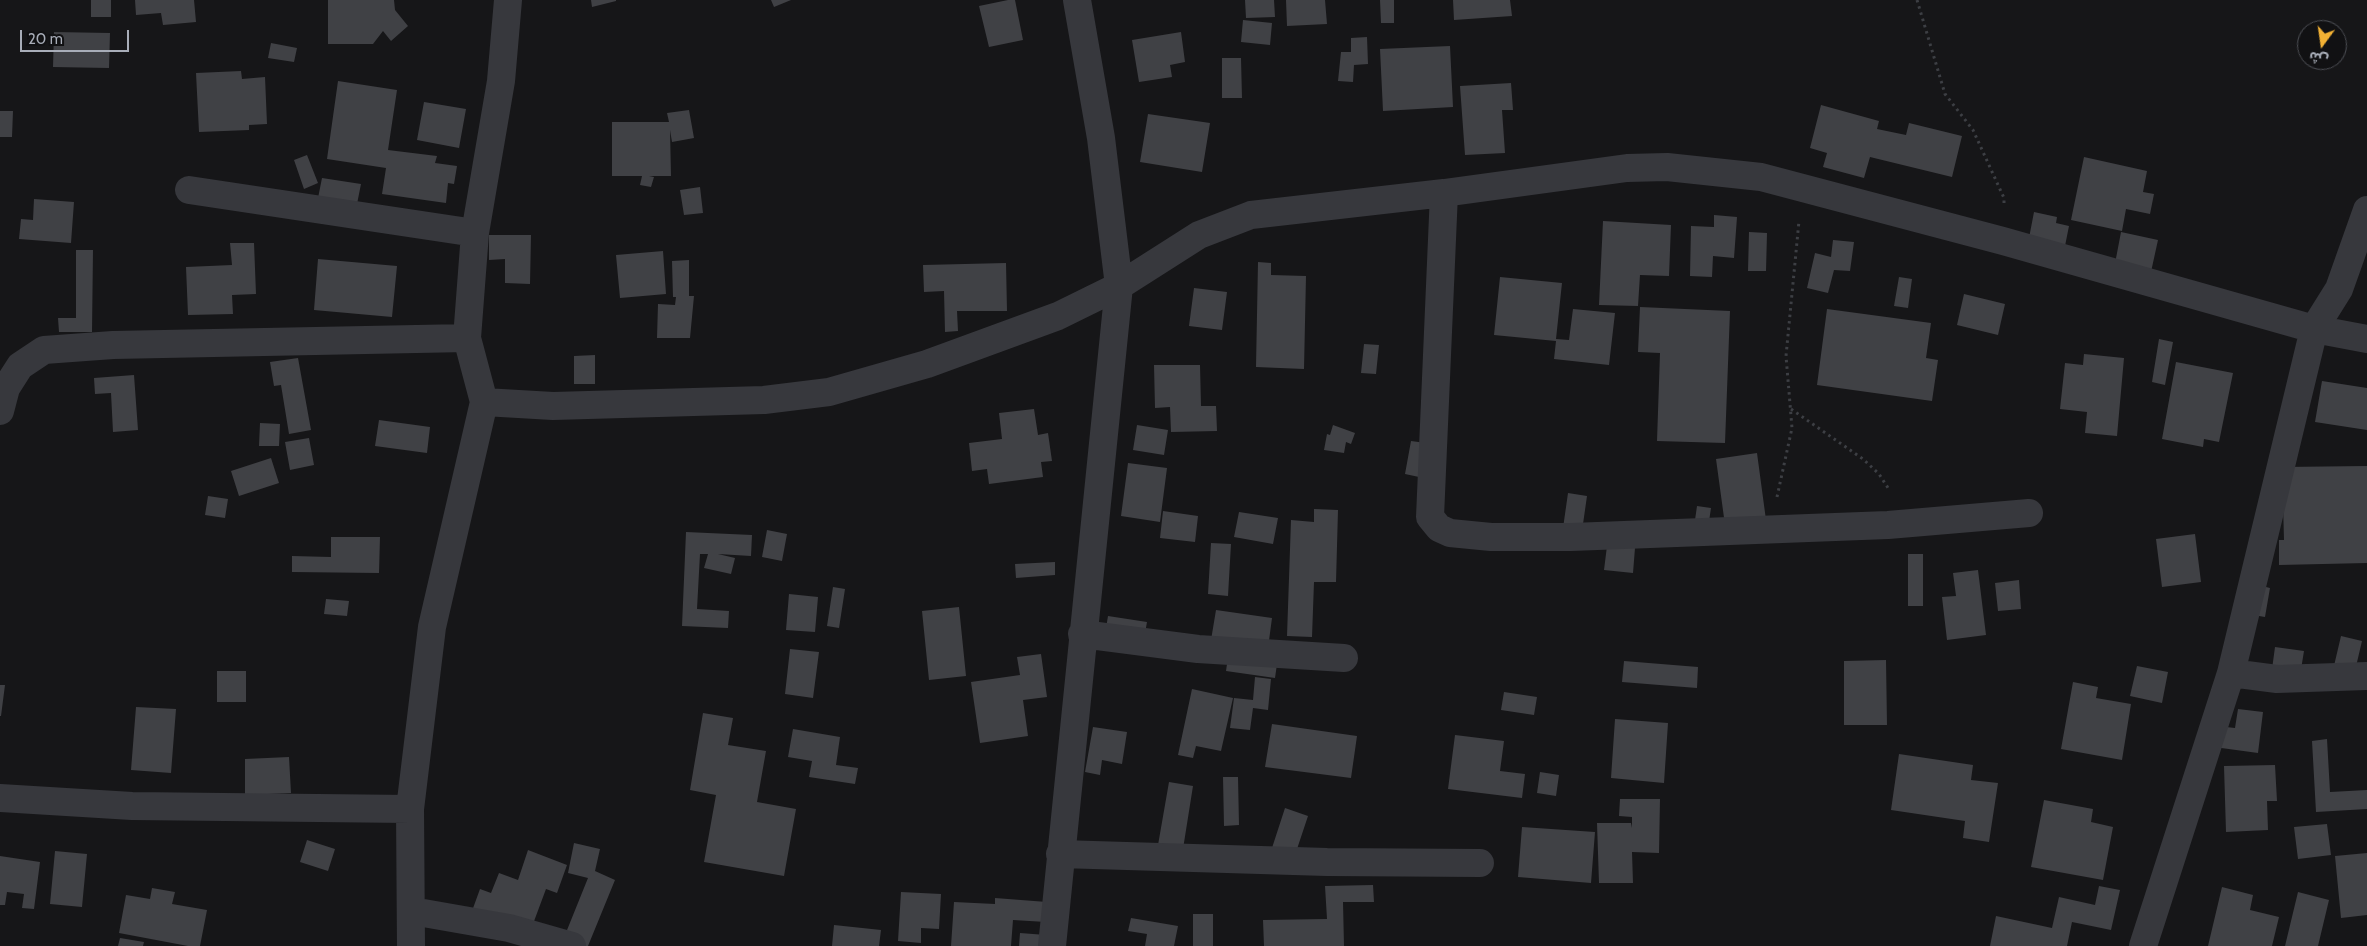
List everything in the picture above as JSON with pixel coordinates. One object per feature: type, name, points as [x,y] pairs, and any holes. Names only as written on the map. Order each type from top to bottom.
[{"type":"street","points":[[411,946],[410,809],[432,627],[484,402],[467,338],[475,233],[501,81],[508,0]]},
{"type":"street","points":[[1052,946],[1082,634],[1119,286],[1101,138],[1076,0]]},
{"type":"street","points":[[484,402],[572,406],[764,400],[829,392],[927,364],[1058,316],[1119,286],[1198,235],[1251,215],[1444,193],[1627,168],[1667,167],[1761,177],[2003,241],[2314,329],[2367,339]]},
{"type":"street","points":[[188,190],[475,233]]},
{"type":"street","points":[[1444,193],[1430,516],[1439,528],[1450,533],[1491,537],[1772,531],[1911,523],[2029,513]]},
{"type":"street","points":[[2144,946],[2231,673],[2314,329],[2339,289],[2367,210]]},
{"type":"street","points":[[0,411],[6,388],[20,366],[44,350],[113,345],[467,338]]},
{"type":"street","points":[[1082,634],[1198,649],[1344,658]]},
{"type":"street","points":[[2231,673],[2277,679],[2367,676]]},
{"type":"street","points":[[0,798],[132,806],[410,809]]},
{"type":"street","points":[[1060,854],[1327,862],[1480,864]]},
{"type":"street","points":[[412,911],[509,928],[572,946]]},
{"type":"path","points":[[1918,0],[1945,94],[1973,130],[2004,198],[2003,241]]},
{"type":"path","points":[[1772,531],[1778,487],[1792,428],[1786,356],[1802,188]]},
{"type":"path","points":[[1791,409],[1863,459],[1874,469],[1911,523]]},
{"type":"building","points":[[91,0],[111,0],[111,17],[91,17]]},
{"type":"building","points":[[135,0],[194,0],[196,22],[163,25],[161,13],[136,15]]},
{"type":"building","points":[[328,0],[394,0],[395,10],[408,26],[391,41],[383,31],[373,44],[328,44]]},
{"type":"building","points":[[591,0],[616,0],[616,1],[592,7]]},
{"type":"building","points":[[771,0],[791,0],[774,7]]},
{"type":"building","points":[[1015,0],[1023,40],[989,47],[979,6]]},
{"type":"building","points":[[1245,0],[1274,0],[1275,17],[1246,18]]},
{"type":"building","points":[[1286,0],[1325,0],[1327,24],[1287,26]]},
{"type":"building","points":[[1380,0],[1394,0],[1394,23],[1381,23]]},
{"type":"building","points":[[1453,0],[1510,0],[1512,16],[1454,20]]},
{"type":"building","points":[[1243,20],[1272,23],[1270,45],[1241,42]]},
{"type":"building","points":[[54,32],[110,33],[109,68],[53,67]]},
{"type":"building","points":[[1181,32],[1185,62],[1170,65],[1172,77],[1139,82],[1132,40]]},
{"type":"building","points":[[1367,37],[1368,64],[1354,65],[1353,82],[1338,81],[1341,52],[1351,52],[1351,38]]},
{"type":"building","points":[[271,43],[297,48],[294,62],[268,58]]},
{"type":"building","points":[[1450,46],[1453,107],[1383,111],[1380,49]]},
{"type":"building","points":[[1222,58],[1241,58],[1242,98],[1222,98]]},
{"type":"building","points":[[241,71],[242,79],[265,77],[267,124],[249,125],[249,130],[199,132],[196,73]]},
{"type":"building","points":[[338,81],[397,90],[388,150],[437,156],[435,163],[457,166],[454,184],[448,183],[446,203],[382,194],[386,168],[327,159]]},
{"type":"building","points":[[1511,83],[1513,110],[1502,110],[1505,153],[1465,155],[1460,86]]},
{"type":"building","points":[[424,102],[466,109],[459,148],[417,140]]},
{"type":"building","points":[[1821,105],[1879,121],[1877,129],[1906,135],[1909,123],[1962,136],[1952,177],[1870,157],[1864,178],[1823,167],[1827,153],[1810,148]]},
{"type":"building","points":[[689,110],[694,138],[672,142],[670,130],[671,176],[649,176],[654,177],[651,187],[640,185],[642,176],[612,176],[612,122],[669,122],[667,113]]},
{"type":"building","points":[[0,111],[13,111],[12,137],[0,137]]},
{"type":"building","points":[[1148,114],[1210,123],[1202,172],[1140,162]]},
{"type":"building","points":[[307,155],[318,183],[304,189],[294,160]]},
{"type":"building","points":[[2084,157],[2147,171],[2143,192],[2154,194],[2150,214],[2126,209],[2122,231],[2071,220]]},
{"type":"building","points":[[322,178],[361,184],[357,204],[318,198]]},
{"type":"building","points":[[700,187],[703,213],[684,215],[680,190]]},
{"type":"building","points":[[34,199],[74,202],[71,243],[19,239],[21,219],[33,220]]},
{"type":"building","points":[[2034,212],[2057,217],[2056,223],[2069,226],[2065,246],[2029,238]]},
{"type":"building","points":[[1714,215],[1737,217],[1734,258],[1713,256],[1712,277],[1690,276],[1691,226],[1714,227]]},
{"type":"building","points":[[1603,221],[1671,225],[1669,276],[1640,275],[1638,306],[1599,305]]},
{"type":"building","points":[[1749,232],[1767,233],[1766,271],[1748,271]]},
{"type":"building","points":[[2121,232],[2158,240],[2149,281],[2113,274]]},
{"type":"building","points":[[489,235],[531,235],[530,284],[505,283],[505,259],[489,260]]},
{"type":"building","points":[[1833,240],[1854,242],[1850,271],[1834,270],[1828,293],[1807,288],[1815,253],[1831,257]]},
{"type":"building","points":[[230,243],[254,243],[256,294],[232,295],[233,314],[188,315],[186,267],[232,265]]},
{"type":"building","points":[[76,250],[93,250],[92,332],[59,332],[58,318],[76,318]]},
{"type":"building","points":[[663,251],[666,294],[620,298],[616,255]]},
{"type":"building","points":[[318,259],[397,266],[392,317],[314,310]]},
{"type":"building","points":[[689,260],[689,296],[694,296],[690,338],[657,338],[658,304],[675,305],[676,297],[673,297],[672,261]]},
{"type":"building","points":[[1258,262],[1271,263],[1271,275],[1306,276],[1304,369],[1256,367]]},
{"type":"building","points":[[1006,263],[1007,311],[957,311],[958,331],[945,332],[944,291],[924,292],[923,265]]},
{"type":"building","points":[[1500,277],[1562,283],[1556,339],[1569,340],[1573,309],[1615,313],[1609,365],[1554,359],[1556,341],[1494,335]]},
{"type":"building","points":[[1899,277],[1912,279],[1908,308],[1894,306]]},
{"type":"building","points":[[1194,288],[1227,292],[1222,330],[1189,326]]},
{"type":"building","points":[[1964,294],[2005,304],[1998,335],[1957,325]]},
{"type":"building","points":[[1640,307],[1730,311],[1725,443],[1657,441],[1660,353],[1638,352]]},
{"type":"building","points":[[1827,309],[1931,323],[1926,358],[1938,360],[1932,401],[1817,385]]},
{"type":"building","points":[[2159,339],[2173,342],[2165,385],[2152,382]]},
{"type":"building","points":[[1364,344],[1379,345],[1376,374],[1361,373]]},
{"type":"building","points":[[2084,354],[2124,358],[2117,436],[2085,433],[2087,412],[2060,409],[2065,363],[2083,365]]},
{"type":"building","points":[[595,355],[595,384],[574,384],[574,356]]},
{"type":"building","points":[[298,358],[311,430],[289,434],[281,385],[274,386],[270,362]]},
{"type":"building","points":[[2176,362],[2233,373],[2219,442],[2204,439],[2203,447],[2162,439]]},
{"type":"building","points":[[1154,365],[1200,365],[1201,406],[1216,406],[1217,431],[1171,432],[1170,407],[1155,408]]},
{"type":"building","points":[[134,375],[138,430],[113,432],[111,393],[95,394],[94,378]]},
{"type":"building","points":[[2322,381],[2367,388],[2367,430],[2315,422]]},
{"type":"building","points":[[1034,409],[1038,435],[1048,433],[1052,461],[1041,462],[1043,477],[989,484],[987,469],[972,471],[969,443],[1002,439],[999,413]]},
{"type":"building","points":[[379,420],[430,427],[427,453],[375,446]]},
{"type":"building","points":[[260,423],[280,424],[279,446],[259,446]]},
{"type":"building","points":[[1137,425],[1168,430],[1164,455],[1133,450]]},
{"type":"building","points":[[1333,425],[1355,433],[1351,444],[1346,442],[1344,453],[1324,450],[1327,434],[1330,435]]},
{"type":"building","points":[[309,438],[314,465],[290,470],[285,442]]},
{"type":"building","points":[[1411,441],[1426,443],[1419,477],[1405,474]]},
{"type":"building","points":[[1757,453],[1766,520],[1725,525],[1716,459]]},
{"type":"building","points":[[271,458],[279,483],[239,496],[231,471]]},
{"type":"building","points":[[1128,463],[1167,468],[1160,522],[1121,516]]},
{"type":"building","points":[[2367,466],[2367,563],[2279,565],[2279,540],[2284,540],[2282,467]]},
{"type":"building","points":[[1568,493],[1587,496],[1582,531],[1563,528]]},
{"type":"building","points":[[208,496],[228,499],[225,518],[205,515]]},
{"type":"building","points":[[1697,506],[1711,508],[1707,535],[1693,534]]},
{"type":"building","points":[[1314,509],[1338,510],[1336,582],[1314,582],[1312,637],[1287,636],[1291,520],[1314,522]]},
{"type":"building","points":[[1163,511],[1198,516],[1195,542],[1160,538]]},
{"type":"building","points":[[1239,512],[1278,518],[1273,544],[1234,537]]},
{"type":"building","points":[[767,530],[787,534],[782,561],[762,557]]},
{"type":"building","points":[[686,532],[752,535],[751,556],[718,554],[735,558],[731,574],[704,568],[708,554],[700,554],[697,609],[729,611],[728,628],[682,626]]},
{"type":"building","points":[[2195,534],[2201,582],[2162,587],[2156,539]]},
{"type":"building","points":[[331,537],[380,537],[379,573],[292,572],[292,556],[331,557]]},
{"type":"building","points":[[1211,543],[1231,544],[1228,596],[1208,594]]},
{"type":"building","points":[[1607,546],[1635,548],[1633,573],[1604,570]]},
{"type":"building","points":[[1908,554],[1923,554],[1923,606],[1908,606]]},
{"type":"building","points":[[1055,562],[1055,575],[1016,578],[1015,564]]},
{"type":"building","points":[[1978,570],[1986,635],[1947,640],[1942,597],[1956,596],[1953,573]]},
{"type":"building","points":[[2019,580],[2021,609],[1998,611],[1995,583]]},
{"type":"building","points":[[2258,585],[2270,588],[2265,617],[2253,615]]},
{"type":"building","points":[[833,587],[845,589],[839,628],[827,626]]},
{"type":"building","points":[[789,594],[818,597],[815,632],[786,630]]},
{"type":"building","points":[[326,599],[349,601],[347,616],[324,614]]},
{"type":"building","points":[[959,607],[966,676],[929,680],[922,611]]},
{"type":"building","points":[[1216,610],[1272,618],[1268,648],[1278,657],[1275,678],[1226,671],[1230,643],[1211,640]]},
{"type":"building","points":[[1108,616],[1147,622],[1144,639],[1105,634]]},
{"type":"building","points":[[2341,636],[2362,641],[2354,675],[2333,670]]},
{"type":"building","points":[[2275,647],[2304,651],[2298,688],[2270,684]]},
{"type":"building","points":[[790,649],[819,652],[813,698],[785,694]]},
{"type":"building","points":[[1041,654],[1047,697],[1023,700],[1028,736],[980,743],[971,682],[1020,675],[1017,657]]},
{"type":"building","points":[[1886,660],[1887,725],[1844,725],[1844,661]]},
{"type":"building","points":[[1624,661],[1698,667],[1697,688],[1622,682]]},
{"type":"building","points":[[2137,666],[2168,672],[2162,703],[2130,696]]},
{"type":"building","points":[[217,671],[246,671],[246,702],[217,702]]},
{"type":"building","points":[[1255,677],[1271,679],[1268,710],[1253,708],[1250,730],[1230,728],[1234,698],[1253,700]]},
{"type":"building","points":[[2073,682],[2098,687],[2096,698],[2131,704],[2122,760],[2061,749]]},
{"type":"building","points":[[0,685],[5,685],[1,716],[0,716]]},
{"type":"building","points":[[1192,689],[1233,698],[1221,751],[1196,746],[1193,758],[1178,755]]},
{"type":"building","points":[[1504,692],[1537,697],[1534,715],[1501,710]]},
{"type":"building","points":[[136,707],[176,709],[171,773],[131,770]]},
{"type":"building","points":[[2238,709],[2263,712],[2258,753],[2214,747],[2217,726],[2235,728]]},
{"type":"building","points":[[703,713],[733,718],[728,745],[766,751],[757,802],[796,809],[784,876],[704,862],[716,795],[690,790]]},
{"type":"building","points":[[1615,719],[1668,723],[1664,783],[1611,778]]},
{"type":"building","points":[[1272,724],[1357,736],[1351,778],[1265,767]]},
{"type":"building","points":[[1093,727],[1127,732],[1122,764],[1102,760],[1100,775],[1085,772]]},
{"type":"building","points":[[793,729],[840,737],[836,765],[858,768],[855,784],[809,777],[812,761],[788,757]]},
{"type":"building","points":[[1455,735],[1504,741],[1500,771],[1525,774],[1522,798],[1448,789]]},
{"type":"building","points":[[2327,739],[2330,792],[2367,790],[2367,809],[2316,812],[2312,741]]},
{"type":"building","points":[[1899,754],[1973,765],[1971,780],[1998,783],[1989,842],[1963,838],[1965,821],[1891,810]]},
{"type":"building","points":[[289,757],[291,793],[245,795],[245,759]]},
{"type":"building","points":[[2275,765],[2277,801],[2267,801],[2268,830],[2226,832],[2224,766]]},
{"type":"building","points":[[1540,772],[1559,775],[1556,796],[1537,793]]},
{"type":"building","points":[[1223,777],[1238,777],[1239,825],[1224,826]]},
{"type":"building","points":[[1169,782],[1193,786],[1183,849],[1158,845]]},
{"type":"building","points":[[1620,799],[1660,799],[1659,853],[1632,852],[1633,883],[1599,883],[1597,823],[1631,823],[1632,828],[1632,817],[1619,816]]},
{"type":"building","points":[[2044,800],[2093,809],[2091,822],[2113,827],[2103,880],[2031,867]]},
{"type":"building","points":[[1285,808],[1308,816],[1294,858],[1271,851]]},
{"type":"building","points":[[2327,824],[2331,855],[2298,859],[2294,827]]},
{"type":"building","points":[[1522,827],[1595,832],[1591,883],[1518,877]]},
{"type":"building","points":[[307,840],[335,849],[328,871],[300,862]]},
{"type":"building","points":[[574,843],[600,849],[595,871],[615,880],[588,946],[577,946],[563,940],[588,878],[568,873]]},
{"type":"building","points":[[528,850],[567,865],[557,893],[546,889],[530,932],[472,911],[480,889],[491,893],[499,873],[518,880]]},
{"type":"building","points":[[55,851],[87,854],[82,907],[50,904]]},
{"type":"building","points":[[2367,853],[2367,915],[2341,918],[2335,856]]},
{"type":"building","points":[[0,856],[40,862],[34,909],[22,908],[24,894],[7,892],[5,905],[0,905]]},
{"type":"building","points":[[1373,885],[1374,902],[1343,902],[1344,946],[1264,946],[1263,920],[1327,919],[1325,886]]},
{"type":"building","points":[[2099,886],[2120,890],[2111,930],[2072,922],[2067,946],[1990,946],[1996,916],[2052,928],[2059,897],[2095,905]]},
{"type":"building","points":[[2222,887],[2253,895],[2250,910],[2279,917],[2272,946],[2208,946]]},
{"type":"building","points":[[152,888],[175,892],[172,904],[207,910],[200,946],[188,946],[119,933],[126,895],[150,899]]},
{"type":"building","points":[[901,892],[941,894],[939,929],[921,928],[921,943],[898,941]]},
{"type":"building","points":[[2298,892],[2329,900],[2318,946],[2285,946]]},
{"type":"building","points":[[995,898],[1047,902],[1046,922],[1013,920],[1011,946],[951,946],[954,902],[995,904]]},
{"type":"building","points":[[1193,914],[1213,914],[1213,946],[1193,946]]},
{"type":"building","points":[[1131,918],[1178,926],[1174,946],[1145,946],[1147,934],[1128,931]]},
{"type":"building","points":[[834,925],[881,930],[879,946],[832,946]]},
{"type":"building","points":[[1020,933],[1046,935],[1045,946],[1019,946]]},
{"type":"building","points":[[120,938],[144,942],[143,946],[118,946]]}]
